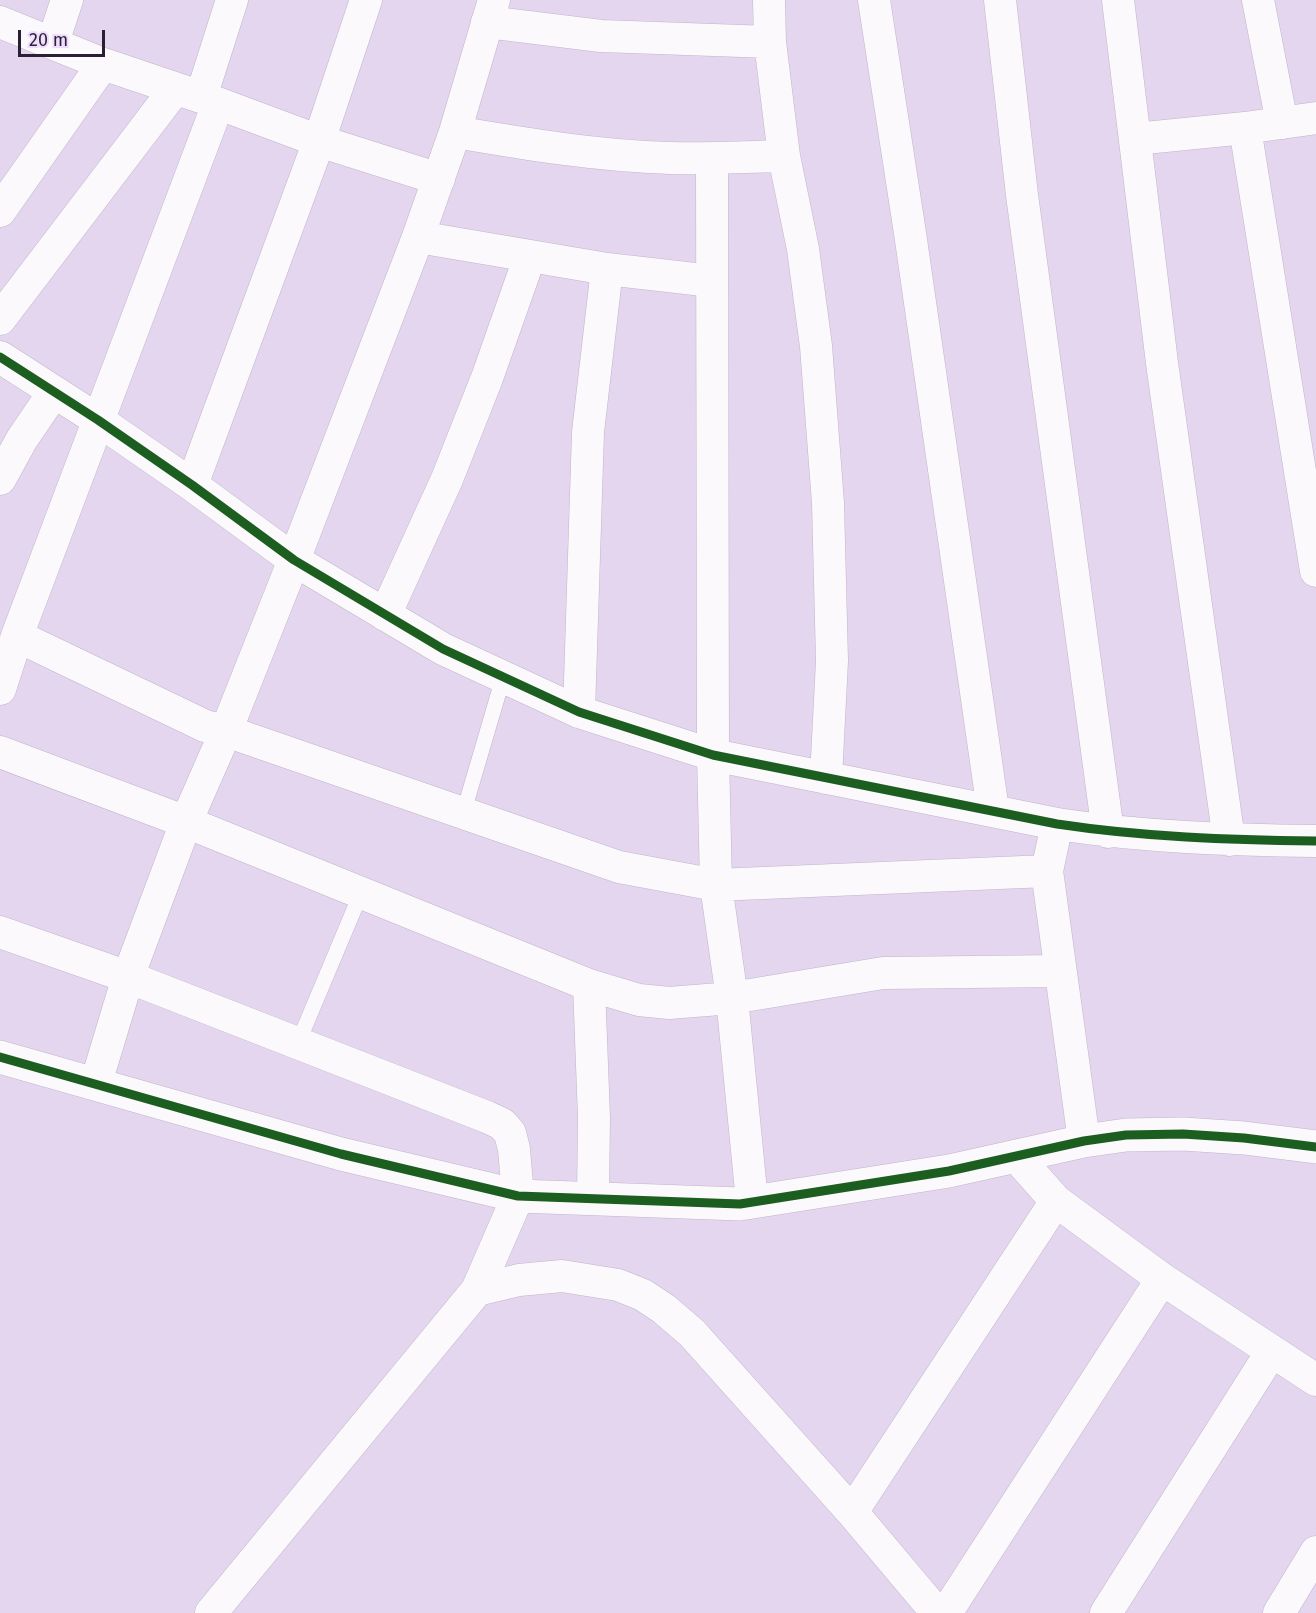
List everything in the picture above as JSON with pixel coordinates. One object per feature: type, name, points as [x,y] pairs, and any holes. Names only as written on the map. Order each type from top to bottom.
[{"type":"street","points":[[53,42],[67,0]]},
{"type":"street","points":[[0,689],[17,636],[98,420],[198,97],[232,0]]},
{"type":"street","points":[[192,485],[319,141],[366,0]]},
{"type":"street","points":[[769,0],[770,42],[784,156],[802,249],[816,346],[828,503],[832,661],[826,778]]},
{"type":"street","points":[[874,0],[993,810]]},
{"type":"street","points":[[1000,0],[1022,195],[1108,832]]},
{"type":"street","points":[[1118,0],[1162,363],[1229,840]]},
{"type":"street","points":[[1258,0],[1282,123]]},
{"type":"street","points":[[96,1083],[128,977],[186,822],[294,560],[418,237],[456,132],[490,11],[601,36],[770,42]]},
{"type":"street","points":[[2,25],[319,141],[439,179]]},
{"type":"street","points":[[0,211],[104,64]]},
{"type":"street","points":[[0,319],[198,97]]},
{"type":"street","points":[[1135,139],[1316,118]]},
{"type":"street","points":[[1245,128],[1316,571]]},
{"type":"street","points":[[456,132],[605,154],[712,159],[784,156]]},
{"type":"street","points":[[712,159],[713,755],[716,885],[732,998],[752,1201]]},
{"type":"street","points":[[418,237],[607,269],[712,281]]},
{"type":"street","points":[[386,615],[447,479],[530,256]]},
{"type":"street","points":[[579,712],[588,432],[607,269]]},
{"type":"street","points":[[0,357],[98,420],[294,560],[443,649],[579,712],[713,755],[1057,824],[1108,832],[1229,840],[1316,841]]},
{"type":"street","points":[[0,479],[22,439],[54,392]]},
{"type":"street","points":[[17,636],[205,726],[619,867],[716,885],[1047,871]]},
{"type":"street","points":[[0,752],[186,822],[589,985],[639,1000],[669,1003],[732,998],[883,973],[1060,971]]},
{"type":"street","points":[[1057,824],[1047,871],[1084,1141]]},
{"type":"street","points":[[0,932],[128,977],[487,1116],[502,1124],[510,1133],[514,1149],[518,1196],[477,1290],[211,1613]]},
{"type":"street","points":[[589,985],[594,1118],[593,1198]]},
{"type":"street","points":[[0,1057],[341,1154],[518,1196],[740,1203],[949,1171],[1084,1141],[1126,1135],[1183,1134],[1244,1138],[1316,1147]]},
{"type":"street","points":[[1016,1156],[1056,1201],[1162,1279],[1316,1380]]},
{"type":"street","points":[[852,1512],[1056,1201]]},
{"type":"street","points":[[477,1290],[519,1280],[562,1276],[618,1285],[643,1295],[692,1333],[852,1512],[937,1613]]},
{"type":"street","points":[[946,1613],[1162,1279]]},
{"type":"street","points":[[1106,1613],[1272,1351]]},
{"type":"street","points":[[1279,1613],[1316,1552]]},
{"type":"lane","points":[[463,814],[503,678]]},
{"type":"lane","points":[[298,1043],[361,893]]},
{"type":"cycle path","points":[[0,357],[98,420],[294,560],[443,649],[579,712],[713,755],[1057,824],[1186,837],[1316,841]]},
{"type":"cycle path","points":[[0,1057],[341,1154],[518,1196],[740,1204],[949,1171],[1084,1141],[1126,1135],[1183,1134],[1244,1138],[1316,1147]]}]
